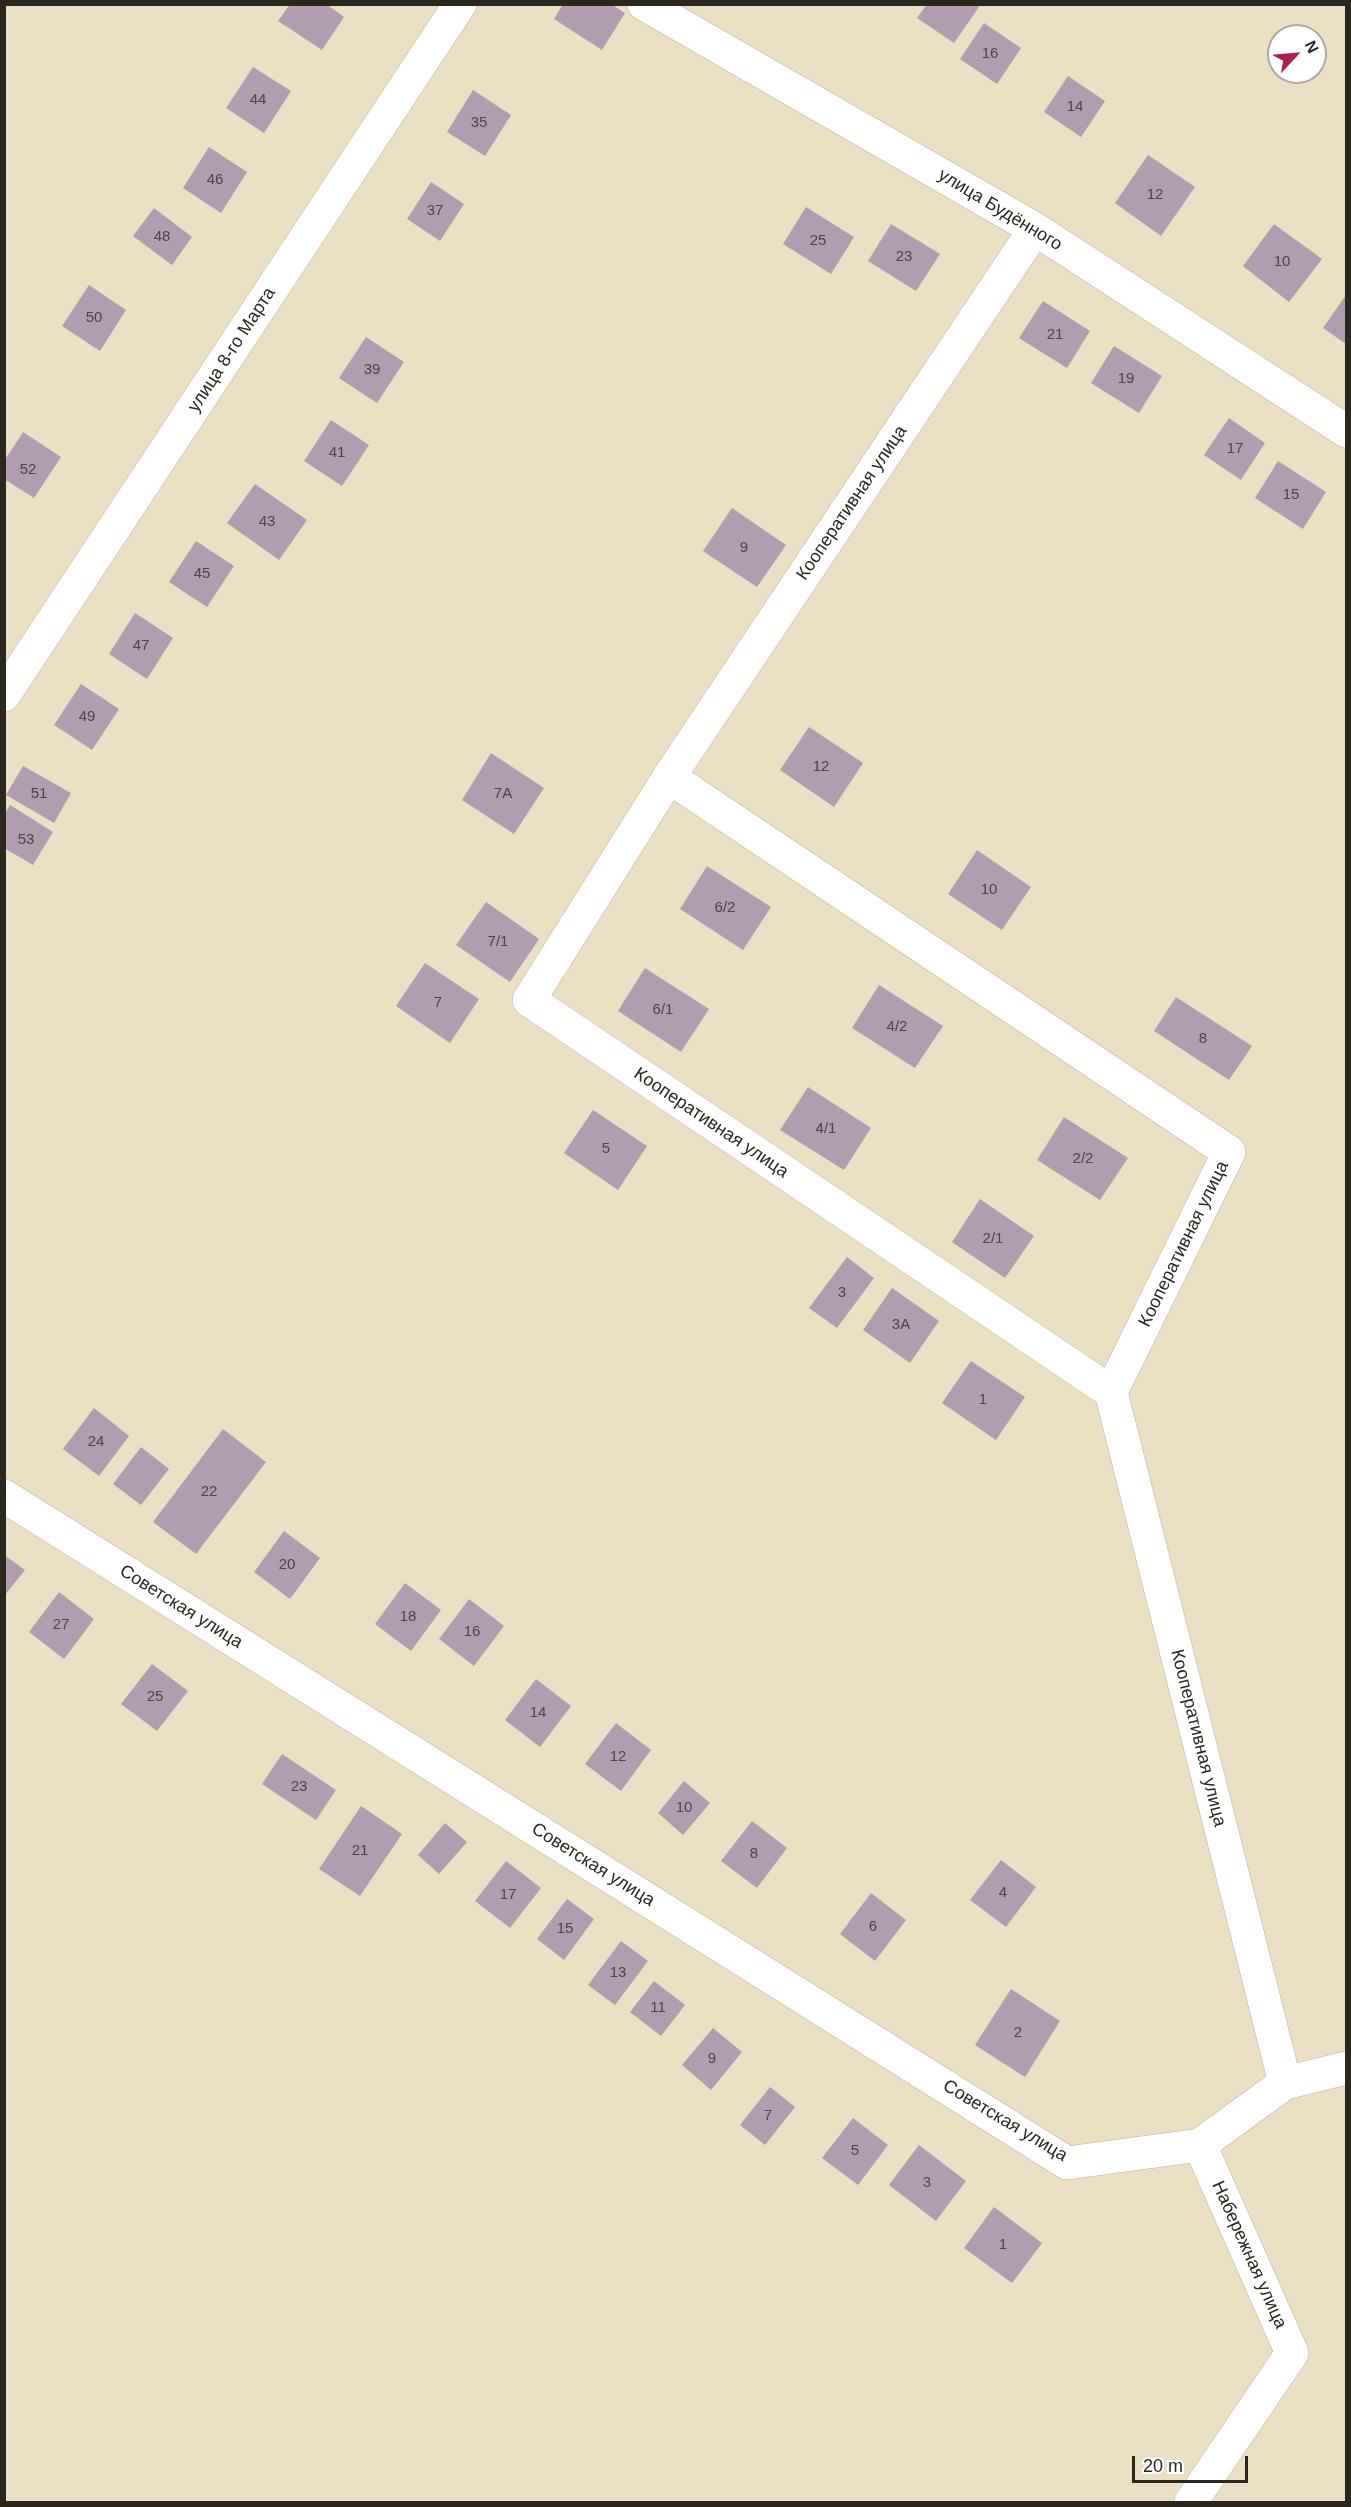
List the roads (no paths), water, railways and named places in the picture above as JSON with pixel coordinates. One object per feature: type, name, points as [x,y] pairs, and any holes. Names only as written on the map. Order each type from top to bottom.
[{"type":"street","name":"улица 8-го Марта","points":[[4,695],[460,4]]},
{"type":"street","name":"улица Будённого","points":[[644,4],[1035,229],[1347,431]]},
{"type":"street","name":"Кооперативная улица","points":[[1035,229],[669,777],[529,1000],[1111,1392]]},
{"type":"street","name":"Кооперативная улица","points":[[669,777],[1229,1152],[1111,1392],[1285,2083]]},
{"type":"street","name":"Советская улица","points":[[4,1496],[1067,2163],[1200,2145]]},
{"type":"street","points":[[1200,2145],[1285,2083],[1347,2068]]},
{"type":"street","name":"Набережная улица","points":[[1191,2502],[1292,2352],[1200,2145]]}]
